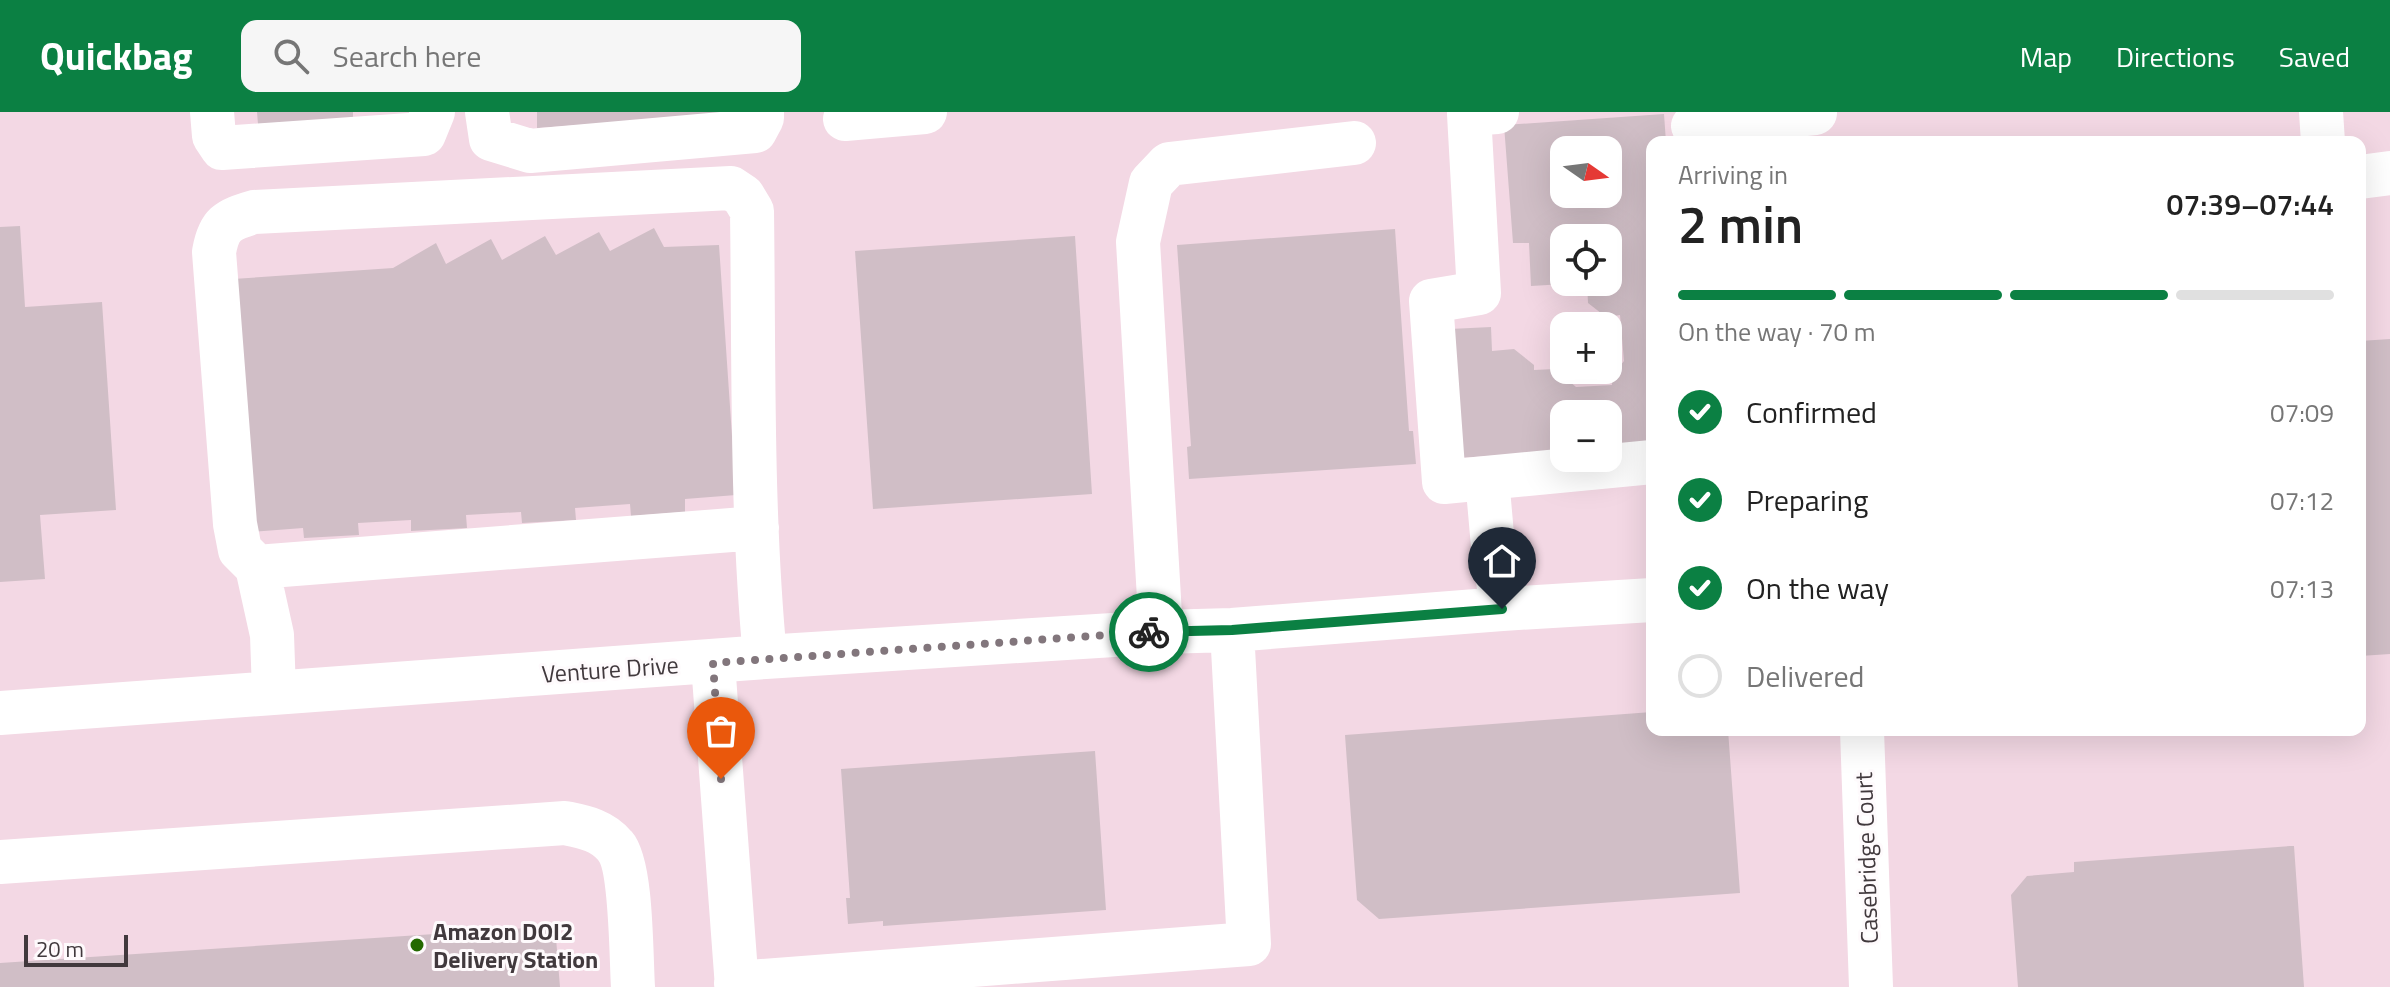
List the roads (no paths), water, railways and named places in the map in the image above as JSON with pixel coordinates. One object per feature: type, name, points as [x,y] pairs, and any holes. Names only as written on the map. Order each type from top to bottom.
[{"type":"street","points":[[212,112],[214,136],[222,148],[424,134],[433,112]]},
{"type":"street","points":[[487,112],[491,139],[530,151],[755,131],[762,112]]},
{"type":"street","points":[[845,119],[925,112]]},
{"type":"street","points":[[1497,112],[1469,114],[1479,293],[1431,301],[1444,482],[1646,463]]},
{"type":"street","points":[[1693,127],[1815,112],[1817,136]]},
{"type":"street","points":[[2321,112],[2323,136]]},
{"type":"street","points":[[1161,632],[1138,242],[1151,183],[1169,164],[1354,143]]},
{"type":"street","points":[[2366,176],[2390,173]]},
{"type":"street","points":[[274,692],[272,635],[257,567],[240,550],[235,524],[214,252],[217,233],[232,219],[254,212],[731,188],[743,196],[752,211],[759,602],[765,657]]},
{"type":"street","points":[[1487,478],[1502,609]]},
{"type":"street","points":[[257,567],[757,528]]},
{"type":"street","name":"Venture Drive","points":[[0,713],[765,657],[1232,630],[1646,600]]},
{"type":"street","points":[[713,663],[736,985],[1249,944],[1232,630]]},
{"type":"street","name":"Casebridge Court","points":[[1862,736],[1871,987]]},
{"type":"street","points":[[0,862],[565,823],[597,830],[617,847],[626,872],[633,987]]},
{"type":"place","name":"Amazon DOI2 Delivery Station","points":[[417,945]]}]
